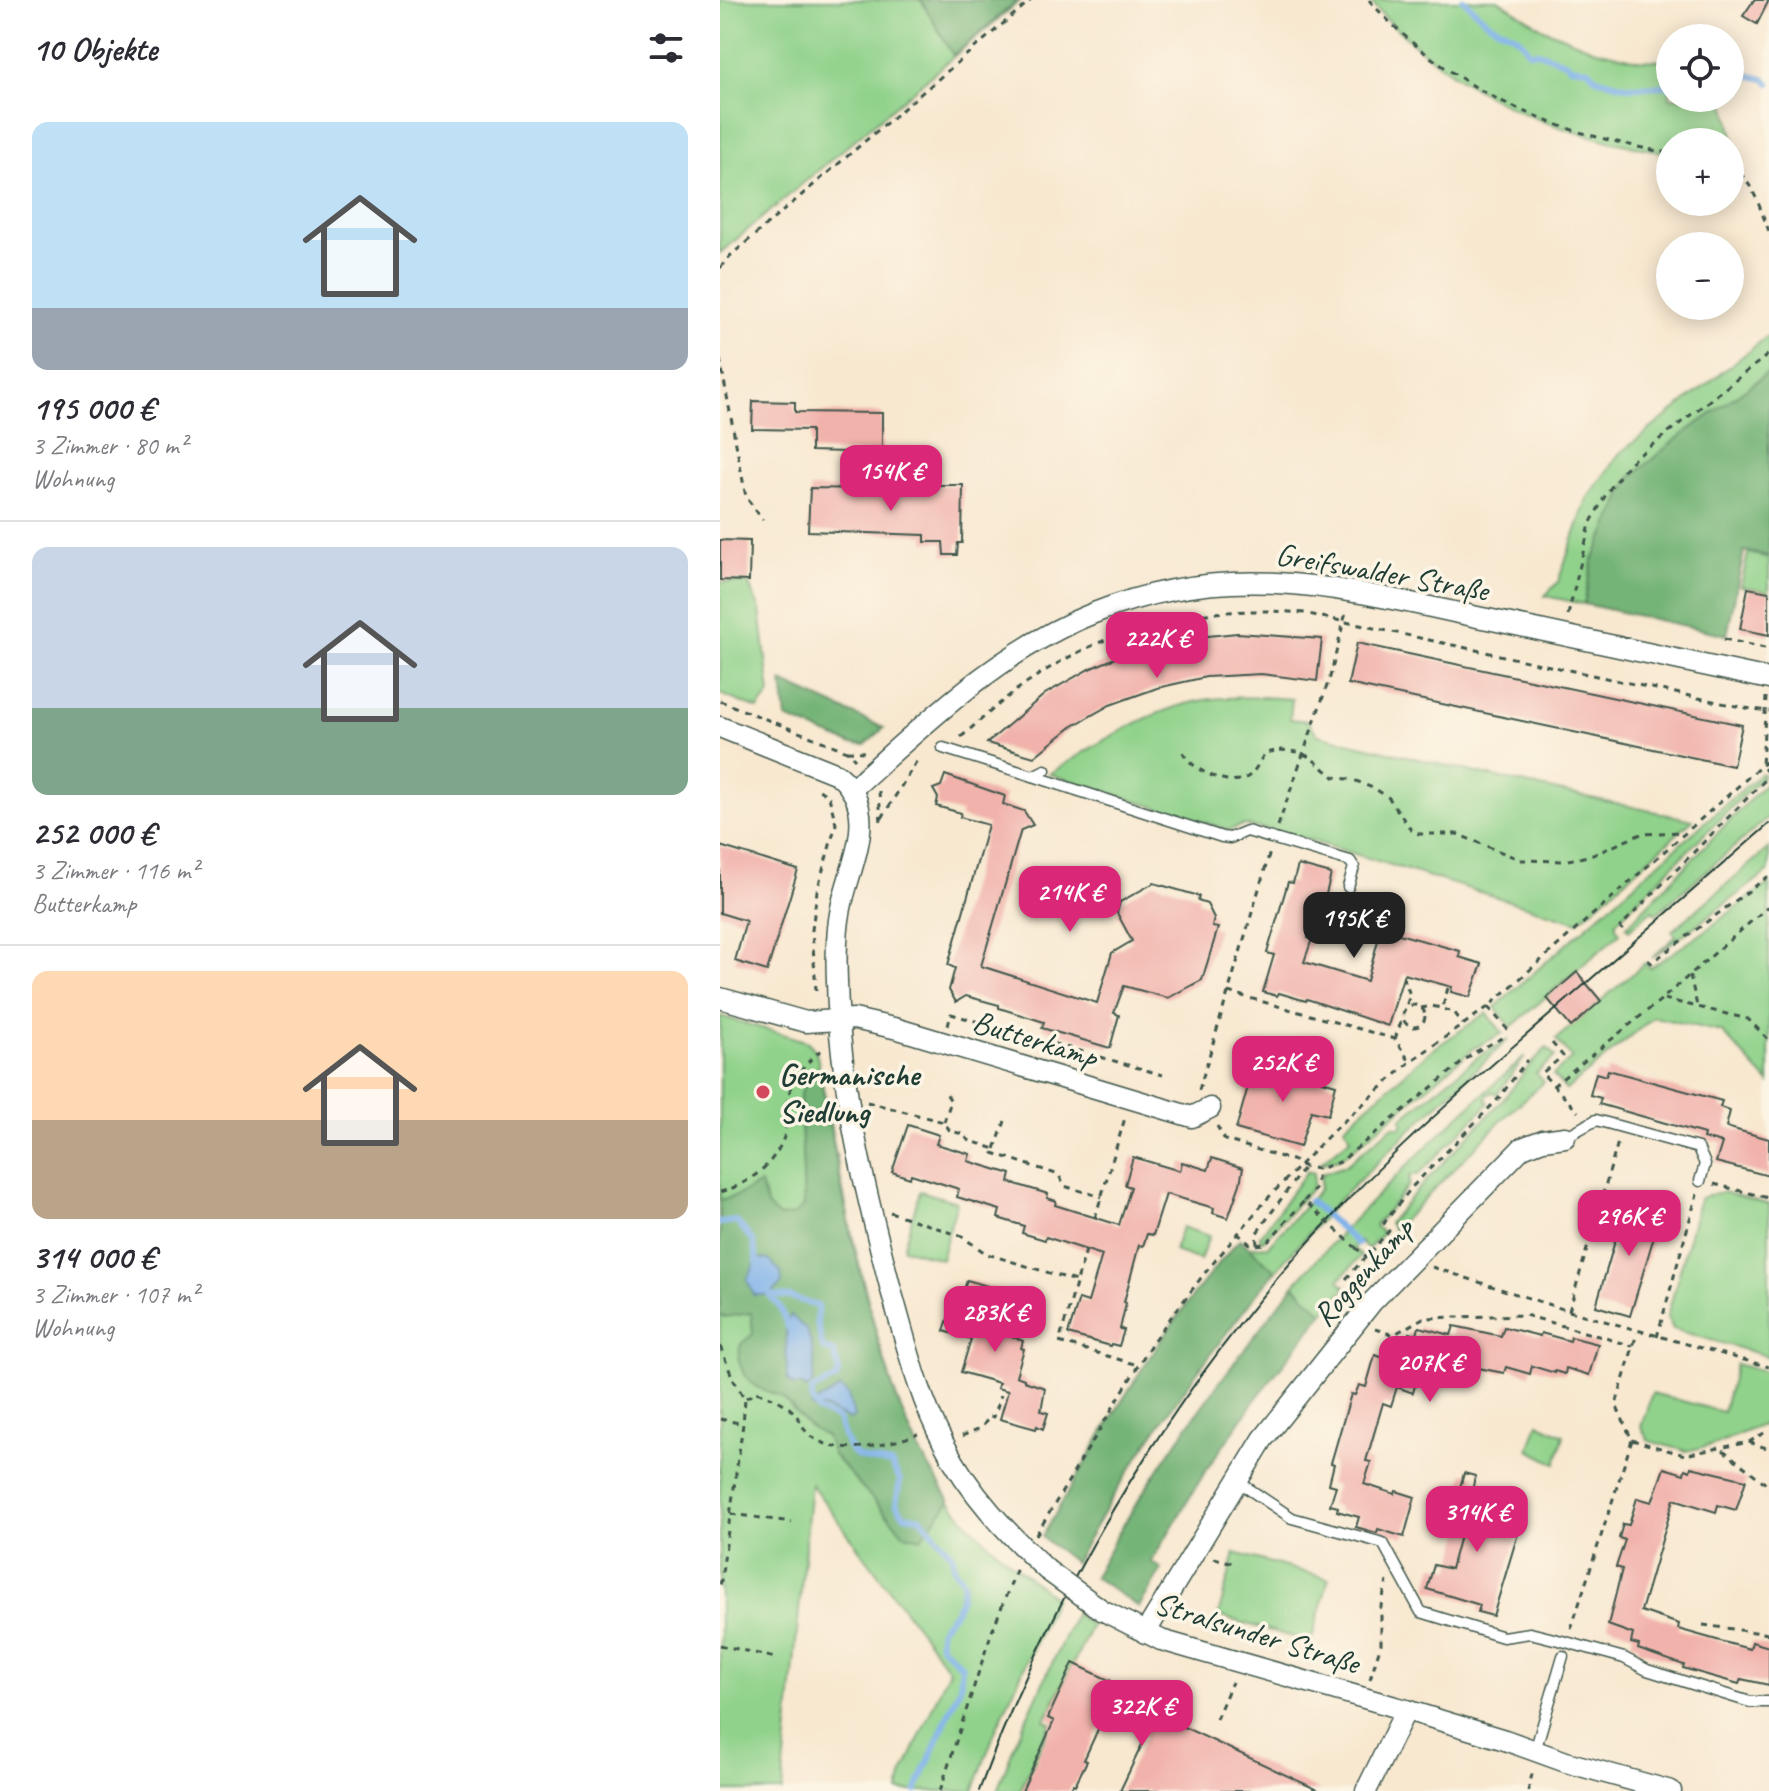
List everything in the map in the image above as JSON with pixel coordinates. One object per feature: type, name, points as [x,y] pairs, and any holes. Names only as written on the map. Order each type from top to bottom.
[{"type":"street","name":"Greifswalder Straße","points":[[851,790],[950,703],[1001,662],[1032,643],[1092,613],[1125,601],[1215,582],[1260,581],[1348,590],[1563,635],[1768,687]]},
{"type":"street","points":[[720,727],[837,774],[851,790]]},
{"type":"street","name":"Stralsunder Straße","points":[[851,790],[861,813],[862,828],[837,935],[837,984],[848,1097],[881,1250],[918,1384],[943,1444],[983,1504],[1047,1570],[1102,1610],[1145,1633],[1406,1710],[1566,1762],[1671,1791]]},
{"type":"street","points":[[720,998],[806,1022],[840,1020]]},
{"type":"street","name":"Butterkamp","points":[[840,1020],[854,1019],[943,1043],[1192,1117],[1210,1108]]},
{"type":"street","name":"Roggenkamp","points":[[1145,1633],[1263,1439],[1346,1333],[1416,1255],[1522,1148],[1565,1137]]},
{"type":"street","points":[[1366,1791],[1406,1710]]},
{"type":"lane","points":[[943,748],[1222,837],[1230,838],[1247,831],[1350,861],[1354,867],[1348,887]]},
{"type":"lane","points":[[1033,776],[1045,770]]},
{"type":"lane","points":[[1596,1120],[1698,1148],[1705,1164],[1700,1181]]},
{"type":"lane","name":"Roggenkamp","points":[[1565,1137],[1596,1120]]},
{"type":"lane","points":[[1237,1481],[1292,1518],[1383,1543],[1421,1612],[1503,1637],[1530,1633],[1566,1642],[1624,1658],[1647,1670],[1750,1702],[1769,1702]]},
{"type":"lane","points":[[1535,1751],[1563,1656]]},
{"type":"path","points":[[720,268],[730,256],[1031,0]]},
{"type":"path","points":[[1369,0],[1446,70],[1477,90],[1587,136],[1656,150]]},
{"type":"path","points":[[1744,177],[1769,231]]},
{"type":"path","points":[[1563,635],[1590,524],[1614,483],[1629,463],[1769,354]]},
{"type":"path","points":[[720,359],[746,497],[763,520]]},
{"type":"path","points":[[882,818],[921,754],[943,748],[1022,686],[1087,647],[1167,619],[1232,611],[1304,613],[1767,711]]},
{"type":"path","points":[[1724,639],[1769,649]]},
{"type":"path","points":[[1623,930],[1620,927],[1769,775],[1762,766],[1768,687]]},
{"type":"path","points":[[1183,752],[1196,770],[1221,779],[1241,779],[1252,774],[1265,753],[1272,750],[1298,752],[1310,757],[1334,777],[1354,780],[1389,798],[1411,830],[1419,834],[1457,834],[1521,860],[1563,861],[1593,855],[1641,834],[1680,832],[1683,836]]},
{"type":"path","points":[[1034,1538],[1138,1365],[1237,1233],[1410,1062],[1488,1007],[1769,759]]},
{"type":"path","points":[[1648,960],[1651,963],[1769,876]]},
{"type":"path","points":[[1553,1086],[1662,999],[1769,906]]},
{"type":"path","points":[[1690,975],[1697,1006]]},
{"type":"path","points":[[1395,1039],[1410,995],[1403,976]]},
{"type":"path","points":[[1442,1009],[1448,988]]},
{"type":"path","points":[[1227,992],[1395,1039],[1410,1062]]},
{"type":"path","points":[[1662,999],[1748,1019],[1769,1040]]},
{"type":"path","points":[[1404,1014],[1411,1006],[1432,1006],[1454,1012],[1463,1024]]},
{"type":"path","points":[[1488,1007],[1508,1030]]},
{"type":"path","points":[[1404,1014],[1407,1024],[1417,1027],[1425,1017],[1421,1008]]},
{"type":"path","points":[[943,1043],[951,1014],[1163,1075]]},
{"type":"path","points":[[1210,1108],[1225,1140],[1318,1169],[1340,1162],[1354,1153],[1475,1052],[1506,1036]]},
{"type":"path","points":[[1552,1043],[1563,1056],[1542,1073],[1580,1115],[1596,1120]]},
{"type":"path","points":[[720,1192],[754,1177],[774,1158],[784,1136],[790,1091],[807,1062],[823,1047]]},
{"type":"path","points":[[1346,1279],[1389,1231],[1384,1223],[1412,1187],[1499,1098],[1527,1060]]},
{"type":"path","points":[[944,1122],[951,1101],[946,1093]]},
{"type":"path","points":[[1095,1218],[1130,1099]]},
{"type":"path","points":[[865,1110],[863,1101],[944,1122],[950,1131],[995,1149]]},
{"type":"path","points":[[1005,1121],[993,1153],[1059,1175],[1064,1186],[1102,1197]]},
{"type":"path","points":[[1569,1311],[1622,1127]]},
{"type":"path","points":[[1257,1244],[1256,1234],[1302,1166]]},
{"type":"path","points":[[1237,1233],[1251,1245],[1266,1244],[1306,1203],[1316,1188],[1318,1169]]},
{"type":"path","points":[[1657,1337],[1700,1181],[1768,1198],[1769,1195]]},
{"type":"path","points":[[1306,1203],[1366,1257]]},
{"type":"path","points":[[887,1222],[884,1210],[961,1236],[987,1254],[1076,1281]]},
{"type":"path","points":[[1086,1250],[1059,1342],[1138,1365]]},
{"type":"path","points":[[1428,1266],[1569,1311],[1769,1367]]},
{"type":"path","points":[[1380,1321],[1374,1328],[1393,1335],[1423,1318],[1525,1315],[1633,1346]]},
{"type":"path","points":[[1566,1642],[1632,1440],[1616,1405],[1637,1331]]},
{"type":"path","points":[[720,1346],[745,1399],[720,1587]]},
{"type":"path","points":[[745,1399],[756,1392],[777,1398],[796,1414],[807,1433],[825,1444],[862,1446],[918,1434]]},
{"type":"path","points":[[943,1444],[982,1427],[990,1416],[994,1417],[1001,1395]]},
{"type":"path","points":[[720,1419],[743,1424]]},
{"type":"path","points":[[1632,1440],[1685,1455],[1723,1450],[1749,1442],[1769,1430]]},
{"type":"path","points":[[1749,1442],[1769,1449]]},
{"type":"path","points":[[1723,1450],[1769,1486]]},
{"type":"path","points":[[731,1514],[792,1522]]},
{"type":"path","points":[[720,1520],[730,1522]]},
{"type":"path","points":[[1370,1679],[1381,1644],[1381,1606],[1391,1560]]},
{"type":"path","points":[[940,1791],[991,1634],[1020,1562]]},
{"type":"path","points":[[1703,1625],[1769,1634]]},
{"type":"path","points":[[720,1645],[776,1658]]},
{"type":"path","points":[[1216,1719],[1237,1662]]},
{"type":"green space","points":[[720,0],[921,0],[953,55],[1021,0],[720,253]]},
{"type":"green space","points":[[921,0],[1018,0],[953,55]]},
{"type":"green space","points":[[1369,0],[1498,0],[1544,29],[1593,49],[1637,60],[1656,61],[1656,112],[1727,112],[1731,128],[1656,128],[1656,151],[1559,127],[1498,101],[1469,84],[1391,24]]},
{"type":"green space","points":[[1769,335],[1769,372],[1670,444],[1593,560],[1584,604],[1545,596],[1558,582],[1587,499],[1619,454]]},
{"type":"green space","points":[[1769,372],[1769,556],[1744,551],[1727,635],[1584,604],[1593,560],[1630,478],[1670,444]]},
{"type":"green space","points":[[1748,553],[1769,558],[1769,592],[1741,586]]},
{"type":"green space","points":[[720,582],[748,583],[760,609],[770,694],[758,709],[720,694]]},
{"type":"green space","points":[[782,682],[884,728],[865,745],[851,744],[786,718]]},
{"type":"green space","points":[[1212,699],[1292,699],[1290,719],[1308,721],[1318,735],[1693,820],[1578,922],[1289,834],[1243,825],[1229,830],[1049,774],[1086,750],[1148,717],[1170,709]]},
{"type":"green space","points":[[1761,773],[1764,775],[1616,922],[1620,933],[1511,1027],[1495,1007]]},
{"type":"green space","points":[[1769,780],[1769,817],[1656,914],[1652,910],[1629,930],[1626,927]]},
{"type":"green space","points":[[1769,848],[1769,871],[1652,958],[1676,936],[1672,931]]},
{"type":"green space","points":[[1769,883],[1769,1083],[1722,1032],[1654,1017],[1566,1090],[1553,1075],[1572,1058],[1556,1039],[1645,963],[1650,968]]},
{"type":"green space","points":[[1486,1013],[1503,1033],[1474,1048],[1351,1151],[1339,1159],[1319,1164],[1351,1138],[1344,1127],[1429,1052]]},
{"type":"green space","points":[[720,1016],[808,1042],[816,1051],[859,1266],[881,1350],[910,1431],[936,1481],[963,1517],[1000,1554],[1055,1598],[995,1732],[973,1791],[899,1791],[902,1776],[949,1670],[811,1484],[782,1791],[720,1791]]},
{"type":"green space","points":[[1509,1039],[1337,1202],[1275,1271],[1249,1247],[1268,1246],[1320,1189],[1321,1174],[1345,1166],[1393,1126],[1400,1128],[1403,1123],[1401,1119],[1479,1056]]},
{"type":"green space","points":[[1547,1048],[1555,1057],[1536,1073],[1544,1082],[1506,1116],[1394,1230],[1389,1223],[1402,1207]]},
{"type":"green space","points":[[1525,1057],[1497,1094],[1488,1094],[1486,1099],[1489,1103],[1418,1175],[1410,1175],[1409,1185],[1375,1226],[1383,1233],[1368,1249],[1359,1241],[1353,1248],[1361,1256],[1339,1280],[1346,1287],[1323,1313],[1294,1285],[1405,1167]]},
{"type":"green space","points":[[820,1074],[850,1232],[879,1345],[917,1447],[950,1501],[921,1538],[904,1534],[833,1455],[826,1437],[807,1425],[782,1397],[756,1387],[744,1375],[738,1358],[741,1344],[753,1334],[751,1313],[720,1315],[720,1200],[760,1184],[768,1207],[780,1217],[794,1215],[804,1206],[800,1095],[810,1075]]},
{"type":"green space","points":[[1307,1171],[1314,1173],[1313,1187],[1264,1240],[1260,1240],[1260,1236]]},
{"type":"green space","points":[[920,1191],[957,1202],[941,1259],[903,1248]]},
{"type":"green space","points":[[1723,1192],[1769,1204],[1769,1357],[1673,1329],[1667,1317],[1700,1198]]},
{"type":"green space","points":[[1182,1227],[1209,1236],[1200,1260],[1174,1251]]},
{"type":"green space","points":[[1240,1239],[1275,1271],[1168,1412],[1119,1486],[1075,1563],[1042,1537],[1158,1345]]},
{"type":"green space","points":[[1294,1285],[1323,1313],[1255,1400],[1205,1472],[1151,1562],[1162,1569],[1139,1607],[1094,1577],[1162,1463]]},
{"type":"green space","points":[[1736,1364],[1769,1373],[1769,1422],[1713,1445],[1686,1451],[1649,1441],[1641,1427],[1652,1393],[1723,1412]]},
{"type":"green space","points":[[1538,1423],[1564,1435],[1556,1464],[1529,1450]]},
{"type":"green space","points":[[1235,1553],[1329,1579],[1311,1642],[1218,1616]]},
{"type":"green space","points":[[1075,1614],[1092,1625],[1045,1720],[1051,1723],[1020,1791],[997,1791],[1016,1741]]},
{"type":"water","points":[[758,1258],[769,1260],[781,1272],[782,1283],[770,1295],[754,1295],[747,1280]]},
{"type":"water","points":[[791,1315],[806,1330],[812,1350],[813,1378],[806,1389],[802,1385],[793,1386],[787,1379],[786,1322]]},
{"type":"water","points":[[841,1388],[848,1395],[854,1417],[850,1420],[824,1408],[813,1409],[811,1405]]},
{"type":"building","points":[[1754,0],[1769,0],[1757,24],[1743,16]]},
{"type":"building","points":[[753,401],[795,402],[795,412],[882,413],[882,453],[811,451],[811,430],[752,429]]},
{"type":"building","points":[[927,485],[963,485],[962,543],[958,543],[957,555],[944,555],[943,542],[925,542],[925,535],[808,531],[810,488],[927,490]]},
{"type":"building","points":[[720,540],[750,541],[749,581],[720,580]]},
{"type":"building","points":[[1748,588],[1769,592],[1769,635],[1740,629]]},
{"type":"building","points":[[1237,633],[1322,639],[1317,681],[1261,674],[1206,677],[1157,688],[1110,705],[1071,727],[1034,757],[987,743],[1045,694],[1089,669],[1125,654],[1179,639]]},
{"type":"building","points":[[1357,643],[1742,725],[1733,766],[1348,684]]},
{"type":"building","points":[[945,775],[1005,796],[1003,804],[1024,811],[1033,825],[1021,830],[981,966],[1097,1003],[1112,953],[1132,941],[1117,913],[1120,902],[1154,883],[1199,896],[1198,901],[1207,904],[1214,918],[1212,927],[1218,928],[1202,980],[1168,998],[1124,986],[1114,1013],[1119,1015],[1110,1048],[1042,1028],[1044,1022],[999,1008],[999,1005],[966,996],[956,1002],[949,990],[955,968],[948,965],[988,825],[936,806],[938,798],[933,789],[941,786]]},
{"type":"building","points":[[720,846],[798,870],[767,971],[735,961],[746,921],[720,913]]},
{"type":"building","points":[[1298,865],[1331,874],[1325,898],[1319,897],[1308,938],[1312,939],[1304,962],[1367,981],[1381,929],[1460,951],[1459,957],[1482,964],[1470,997],[1451,992],[1452,987],[1404,974],[1388,1026],[1307,999],[1263,992],[1274,955],[1267,953],[1288,882],[1293,883]]},
{"type":"building","points":[[1577,972],[1601,1001],[1571,1027],[1547,998]]},
{"type":"building","points":[[1255,1062],[1336,1085],[1328,1115],[1311,1111],[1300,1147],[1236,1129]]},
{"type":"building","points":[[1608,1070],[1722,1101],[1720,1107],[1730,1111],[1726,1127],[1769,1139],[1769,1176],[1716,1162],[1722,1143],[1703,1138],[1704,1134],[1599,1104],[1601,1098],[1590,1095],[1596,1073],[1606,1076]]},
{"type":"building","points":[[908,1125],[939,1135],[936,1144],[970,1154],[968,1161],[1011,1174],[1009,1182],[1048,1194],[1047,1198],[1056,1201],[1055,1205],[1119,1225],[1131,1187],[1125,1185],[1133,1157],[1180,1171],[1182,1162],[1208,1170],[1212,1158],[1243,1168],[1228,1218],[1213,1213],[1214,1208],[1166,1194],[1153,1235],[1147,1234],[1143,1246],[1139,1245],[1124,1302],[1120,1329],[1124,1330],[1119,1346],[1110,1346],[1068,1334],[1079,1299],[1088,1302],[1102,1255],[1046,1237],[1045,1240],[1022,1233],[1024,1226],[998,1218],[1000,1210],[957,1197],[959,1189],[911,1174],[910,1178],[892,1172]]},
{"type":"building","points":[[1627,1200],[1662,1210],[1630,1316],[1596,1306]]},
{"type":"building","points":[[967,1280],[1001,1290],[999,1297],[1004,1298],[995,1329],[1023,1341],[1021,1348],[1024,1349],[1016,1376],[1045,1388],[1041,1411],[1048,1413],[1043,1429],[1000,1419],[1008,1391],[997,1388],[999,1383],[961,1372],[971,1339],[944,1331],[952,1306],[956,1307],[958,1299],[961,1300]]},
{"type":"building","points":[[1454,1326],[1501,1336],[1504,1327],[1540,1336],[1541,1333],[1570,1341],[1571,1337],[1598,1344],[1589,1375],[1566,1368],[1565,1374],[1532,1366],[1530,1374],[1506,1367],[1504,1373],[1433,1363],[1426,1380],[1417,1378],[1413,1393],[1397,1387],[1391,1406],[1383,1403],[1366,1461],[1371,1462],[1364,1484],[1415,1497],[1404,1537],[1378,1529],[1377,1533],[1356,1527],[1359,1517],[1337,1511],[1338,1507],[1330,1505],[1336,1486],[1329,1484],[1334,1464],[1331,1463],[1351,1394],[1355,1395],[1359,1385],[1366,1387],[1375,1355],[1384,1358],[1387,1351],[1402,1356],[1409,1333],[1417,1335],[1419,1327],[1451,1335]]},
{"type":"building","points":[[1691,1467],[1746,1480],[1736,1510],[1718,1505],[1716,1512],[1674,1499],[1641,1611],[1679,1624],[1678,1629],[1731,1644],[1750,1649],[1752,1642],[1769,1647],[1769,1685],[1741,1679],[1739,1684],[1683,1668],[1684,1665],[1638,1649],[1639,1645],[1631,1643],[1633,1634],[1608,1625],[1622,1569],[1616,1567],[1625,1540],[1619,1538],[1623,1524],[1629,1525],[1637,1498],[1652,1502],[1664,1468],[1684,1474],[1685,1469],[1690,1471]]},
{"type":"building","points":[[1464,1473],[1475,1476],[1469,1508],[1505,1519],[1507,1513],[1523,1517],[1493,1616],[1478,1612],[1480,1605],[1427,1589],[1434,1565],[1451,1569],[1461,1532],[1449,1528]]},
{"type":"building","points":[[1073,1663],[1111,1681],[1107,1691],[1320,1791],[1120,1791],[1146,1736],[1104,1716],[1084,1760],[1087,1761],[1069,1791],[1022,1791],[1054,1721],[1048,1718]]},
{"type":"waterway","points":[[1463,0],[1488,22],[1514,35],[1529,52],[1538,52],[1570,67],[1588,69],[1596,78],[1628,87],[1656,86]]},
{"type":"waterway","points":[[1744,74],[1769,83]]},
{"type":"waterway","points":[[1310,1201],[1358,1244]]},
{"type":"waterway","points":[[720,1223],[736,1221],[753,1241],[758,1266]]},
{"type":"waterway","points":[[767,1291],[770,1295],[790,1297],[818,1306],[817,1322],[823,1349],[834,1352],[839,1371],[836,1379],[812,1390],[812,1400],[818,1411],[838,1419],[854,1454],[867,1460],[891,1464],[900,1480],[896,1504],[904,1515],[921,1518],[953,1556],[954,1569],[964,1583],[958,1606],[942,1627],[940,1637],[940,1645],[962,1666],[960,1687],[916,1791]]},
{"type":"waterway","points":[[770,1295],[788,1327]]},
{"type":"tram line","points":[[979,1791],[1047,1632],[1087,1555],[1131,1480],[1229,1337],[1284,1270],[1367,1180],[1499,1059],[1769,824]]},
{"type":"place","name":"Germanische Siedlung","points":[[763,1092]]}]
